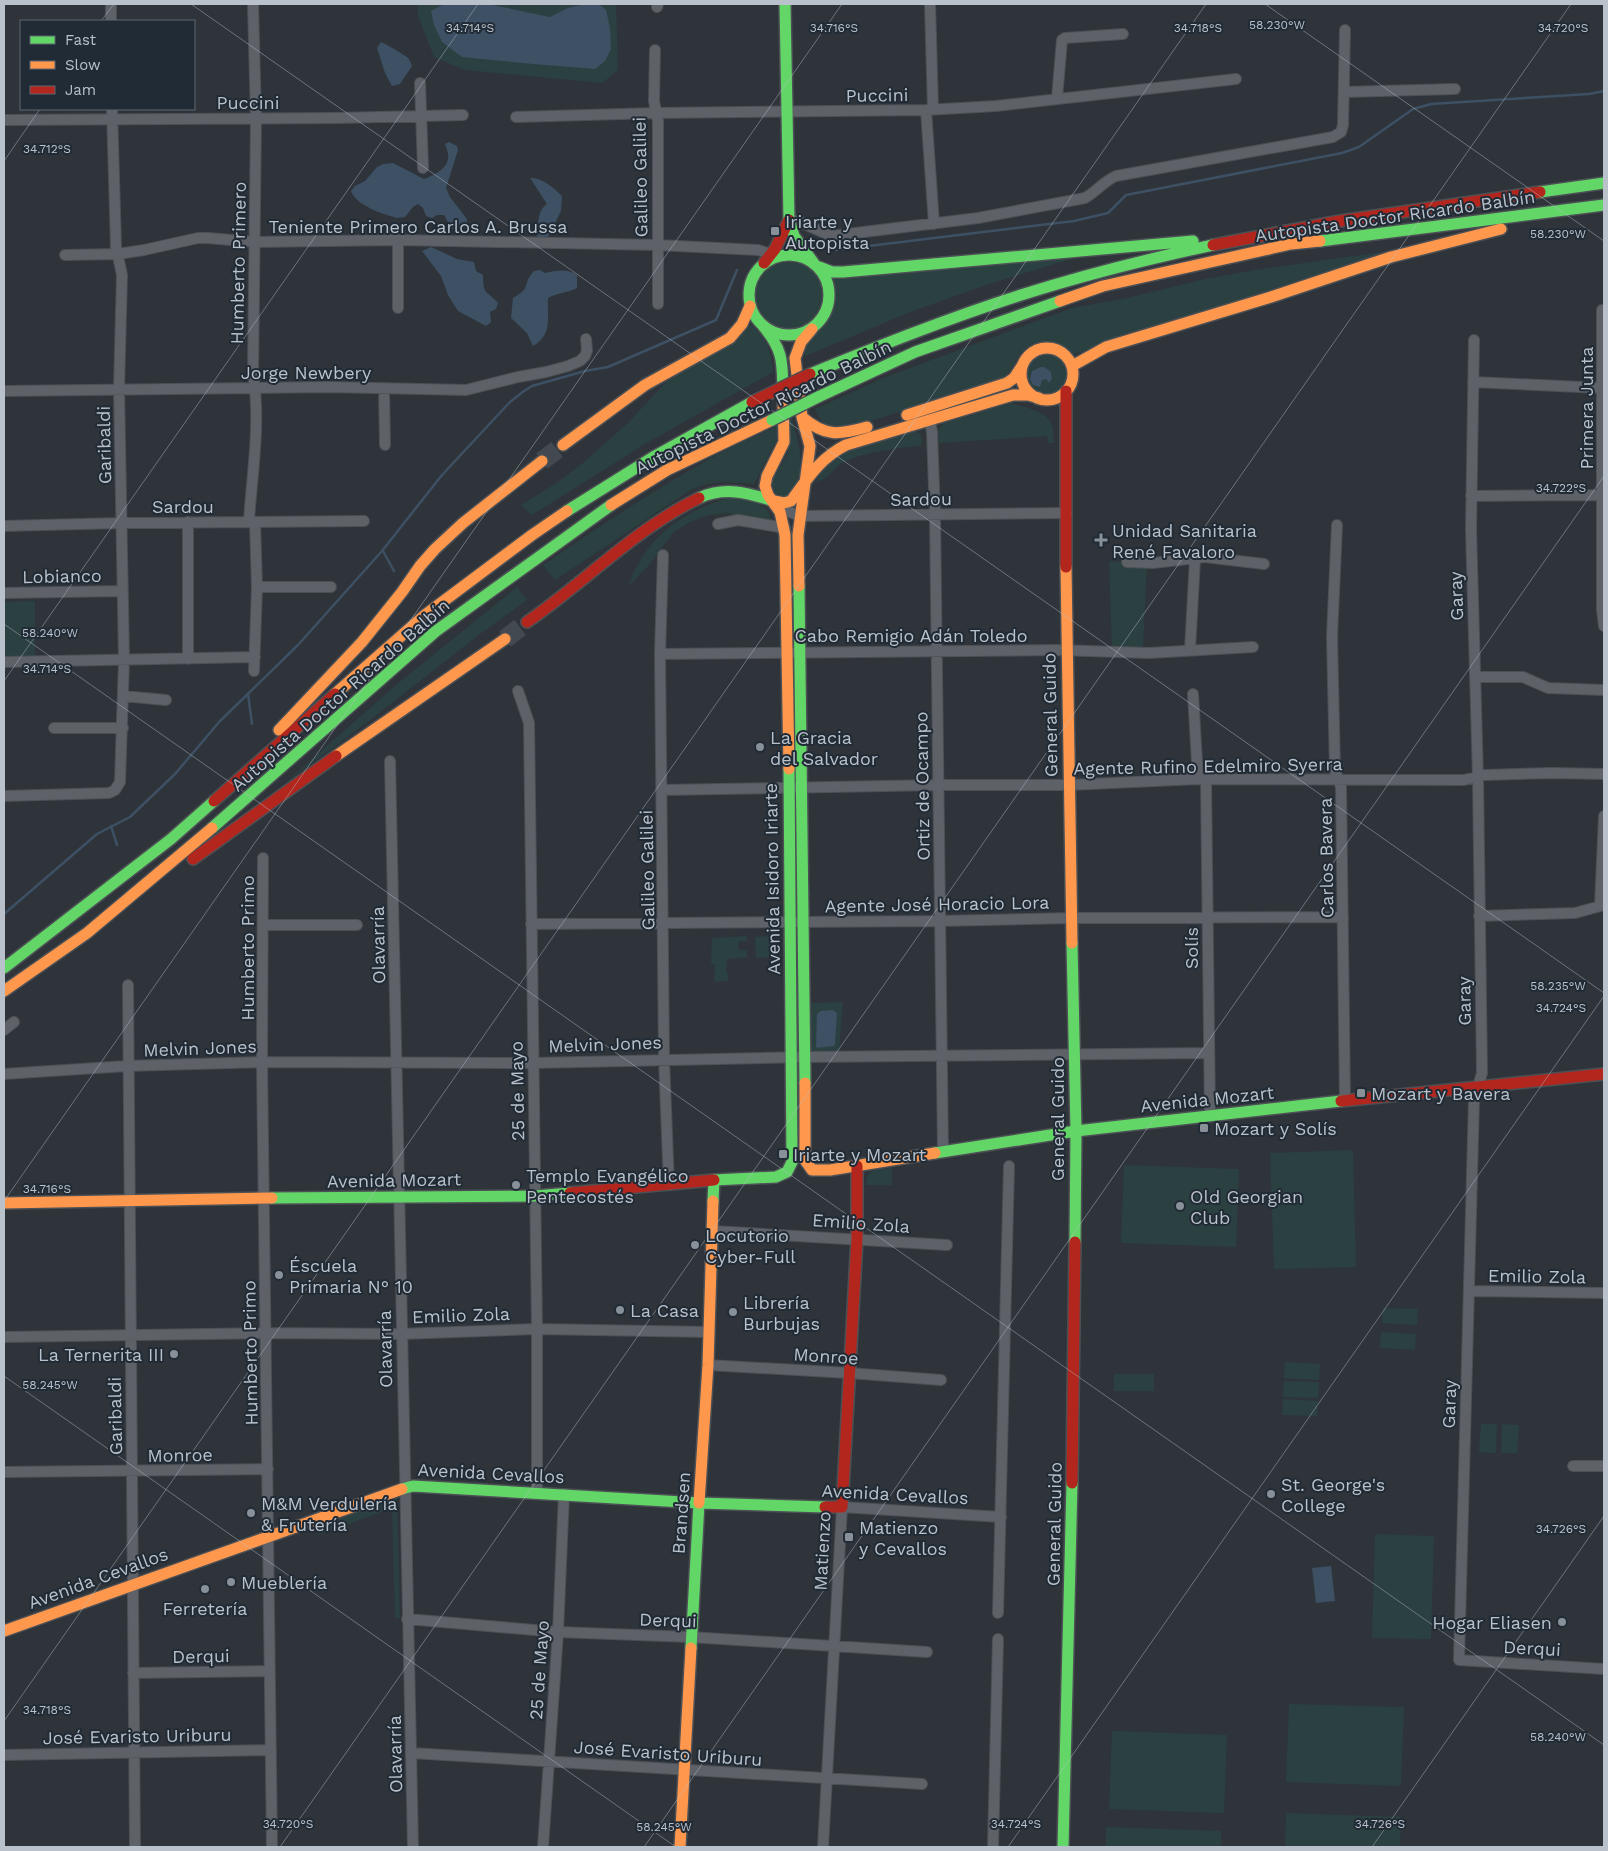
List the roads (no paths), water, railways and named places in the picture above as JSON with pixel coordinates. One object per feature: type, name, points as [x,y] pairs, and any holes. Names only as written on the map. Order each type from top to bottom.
[{"type":"main road","points":[[785,4],[789,220],[794,236],[826,277],[830,300],[827,311],[812,329],[800,334],[787,335],[774,332],[763,326],[755,317],[750,306],[748,294],[750,282],[783,235],[789,220]]},
{"type":"main road","name":"Autopista Doctor Ricardo Balbín","points":[[4,968],[171,839],[425,615],[532,535],[586,498],[655,456],[752,402],[810,374],[902,337],[997,302],[1093,274],[1250,237],[1374,215],[1604,184]]},
{"type":"main road","points":[[1072,366],[1106,347],[1271,298],[1390,256],[1601,205]]},
{"type":"main road","name":"Autopista Doctor Ricardo Balbín","points":[[4,991],[87,933],[209,831],[436,631],[602,511],[667,470],[915,352],[1103,286],[1291,244],[1601,205]]},
{"type":"main road","points":[[768,258],[783,254],[794,254],[804,257],[832,272],[843,272],[1250,237]]},
{"type":"main road","points":[[562,446],[638,390],[730,338],[738,331],[745,320],[750,306]]},
{"type":"main road","name":"Avenida Isidoro Iriarte","points":[[763,326],[779,347],[786,423],[784,442],[766,481],[766,491],[776,504],[785,531],[794,652],[802,788],[805,1160],[808,1168],[815,1172]]},
{"type":"main road","name":"Avenida Isidoro Iriarte","points":[[784,1175],[790,1169],[792,1162],[788,788],[798,535],[810,446],[802,417],[795,358],[801,342],[812,329]]},
{"type":"main road","points":[[527,622],[640,536],[677,510],[701,497],[733,490],[776,504],[791,501],[821,461],[840,448],[1013,395],[1054,399],[1066,391],[1071,384],[1072,366],[1069,359],[1063,353],[1047,348],[1032,353],[1014,378],[1007,383],[850,433],[834,434],[819,431],[802,417]]},
{"type":"main road","points":[[1022,366],[1022,382],[1026,389],[1039,398]]},
{"type":"main road","name":"General Guido","points":[[1063,1847],[1072,1522],[1076,1132],[1067,651],[1066,391]]},
{"type":"main road","points":[[171,839],[300,709],[362,642],[420,566],[436,549],[463,523],[542,461]]},
{"type":"main road","points":[[785,531],[798,535]]},
{"type":"main road","points":[[87,933],[505,639]]},
{"type":"main road","name":"Avenida Mozart","points":[[815,1172],[1076,1132],[1478,1086],[1604,1074]]},
{"type":"main road","name":"Matienzo","points":[[842,1507],[857,1239],[857,1166]]},
{"type":"main road","name":"Avenida Mozart","points":[[4,1203],[265,1200],[398,1196],[535,1196],[714,1180],[755,1179],[784,1175]]},
{"type":"main road","name":"Brandsen","points":[[680,1847],[690,1637],[708,1365],[714,1231],[714,1180]]},
{"type":"main road","name":"Avenida Cevallos","points":[[4,1631],[268,1535],[413,1486],[699,1502],[842,1507]]},
{"type":"street","points":[[111,4],[112,20]]},
{"type":"street","name":"Humberto Primero","points":[[253,4],[256,119],[253,374],[256,435],[253,453],[252,522],[257,587],[254,671]]},
{"type":"street","points":[[930,4],[929,110],[934,224]]},
{"type":"street","points":[[789,220],[830,236],[978,218],[1085,198],[1108,179],[1116,176],[1333,137],[1341,132],[1343,125],[1345,30]]},
{"type":"street","points":[[1057,98],[1062,40],[1066,38],[1123,34]]},
{"type":"street","name":"Galileo Galilei","points":[[655,50],[654,100],[658,121],[658,304]]},
{"type":"street","name":"Puccini","points":[[516,118],[929,110],[996,106],[1236,79]]},
{"type":"street","points":[[420,83],[423,168]]},
{"type":"street","points":[[1344,92],[1455,89]]},
{"type":"street","name":"Puccini","points":[[4,120],[112,114],[256,119],[463,115]]},
{"type":"street","name":"Garibaldi","points":[[4,796],[109,793],[116,790],[120,782],[124,660],[119,389],[122,275],[116,247],[112,114]]},
{"type":"street","name":"Teniente Primero Carlos A. Brussa","points":[[65,255],[118,254],[198,238],[255,242],[398,240],[657,244],[758,250],[768,258]]},
{"type":"street","points":[[398,240],[398,308]]},
{"type":"street","name":"Primera Junta","points":[[1602,310],[1602,610],[1604,625]]},
{"type":"street","name":"Jorge Newbery","points":[[4,390],[255,388],[466,390],[546,372],[580,361],[587,351],[586,339]]},
{"type":"street","name":"Garay","points":[[1459,1660],[1474,1100],[1482,1073],[1478,778],[1471,496],[1474,340]]},
{"type":"street","points":[[1473,382],[1603,395]]},
{"type":"street","points":[[384,388],[385,445]]},
{"type":"street","name":"Ortiz de Ocampo","points":[[930,420],[935,515],[943,1152]]},
{"type":"street","points":[[1471,496],[1603,495]]},
{"type":"street","name":"Sardou","points":[[776,504],[800,516],[1067,513]]},
{"type":"street","points":[[718,524],[738,520],[785,531]]},
{"type":"street","name":"Sardou","points":[[4,526],[121,522],[364,521]]},
{"type":"street","points":[[188,522],[188,659]]},
{"type":"street","name":"Carlos Bavera","points":[[1337,525],[1332,637],[1335,770],[1341,787],[1345,1101]]},
{"type":"street","name":"Galileo Galilei","points":[[663,555],[660,654],[664,1059],[669,1185]]},
{"type":"street","points":[[1127,562],[1153,563],[1215,558],[1264,564]]},
{"type":"street","points":[[1190,650],[1195,559]]},
{"type":"street","points":[[257,587],[331,587]]},
{"type":"street","name":"Lobianco","points":[[4,593],[122,591]]},
{"type":"street","name":"Cabo Remigio Adán Toledo","points":[[660,654],[937,651],[1149,653],[1253,647]]},
{"type":"street","points":[[4,662],[255,657]]},
{"type":"street","points":[[1475,677],[1523,677],[1548,688],[1604,690]]},
{"type":"street","name":"25 de Mayo","points":[[518,691],[529,722],[537,1329],[537,1493]]},
{"type":"street","name":"Solís","points":[[1193,694],[1202,780],[1207,918],[1210,1116]]},
{"type":"street","points":[[123,696],[166,700]]},
{"type":"street","points":[[54,728],[122,728]]},
{"type":"street","name":"Olavarría","points":[[390,761],[413,1847]]},
{"type":"street","name":"Agente Rufino Edelmiro Syerra","points":[[662,790],[938,785],[1069,785],[1202,780],[1464,780],[1485,775],[1604,774]]},
{"type":"street","points":[[1479,916],[1575,912],[1602,906],[1604,816]]},
{"type":"street","name":"Humberto Primo","points":[[263,858],[262,1062],[272,1847]]},
{"type":"street","name":"Agente José Horacio Lora","points":[[531,924],[1343,916]]},
{"type":"street","points":[[263,925],[357,925]]},
{"type":"street","name":"Garibaldi","points":[[128,985],[132,1584],[136,1847]]},
{"type":"street","points":[[4,1030],[14,1022]]},
{"type":"street","name":"Melvin Jones","points":[[4,1074],[128,1066],[262,1062],[533,1063],[792,1057],[1208,1053]]},
{"type":"street","points":[[998,1613],[1009,1166]]},
{"type":"street","name":"Emilio Zola","points":[[714,1231],[947,1245]]},
{"type":"street","name":"Emilio Zola","points":[[1469,1291],[1604,1293]]},
{"type":"street","name":"Emilio Zola","points":[[4,1337],[266,1333],[401,1334],[537,1329],[709,1332]]},
{"type":"street","name":"Monroe","points":[[708,1365],[941,1380]]},
{"type":"street","points":[[1573,1466],[1604,1466]]},
{"type":"street","name":"Monroe","points":[[4,1472],[268,1469]]},
{"type":"street","name":"25 de Mayo","points":[[543,1847],[558,1632],[564,1494]]},
{"type":"street","name":"Avenida Cevallos","points":[[842,1507],[1001,1517]]},
{"type":"street","name":"Matienzo","points":[[823,1847],[842,1507]]},
{"type":"street","name":"Derqui","points":[[407,1619],[558,1632],[690,1637],[927,1652]]},
{"type":"street","points":[[993,1847],[998,1639]]},
{"type":"street","name":"Derqui","points":[[1459,1660],[1604,1669]]},
{"type":"street","name":"Derqui","points":[[133,1673],[269,1671]]},
{"type":"street","name":"José Evaristo Uriburu","points":[[4,1755],[271,1750]]},
{"type":"street","name":"José Evaristo Uriburu","points":[[411,1753],[922,1784]]},
{"type":"water","points":[[488,4],[550,17],[568,8],[585,4],[599,4],[606,10],[610,28],[611,49],[605,61],[595,69],[462,57],[442,42],[434,25],[431,11],[442,5]]},
{"type":"water","points":[[381,42],[406,56],[411,63],[412,66],[400,84],[392,86],[385,73],[377,48]]},
{"type":"water","points":[[449,142],[457,146],[458,150],[446,188],[450,197],[467,219],[466,226],[455,230],[450,226],[444,215],[437,215],[432,218],[426,216],[423,208],[418,204],[405,217],[395,218],[369,208],[353,196],[351,191],[355,186],[365,181],[377,167],[383,164],[393,163],[424,179],[436,174],[444,168],[448,160],[445,144]]},
{"type":"water","points":[[530,178],[543,181],[562,196],[561,211],[548,237],[537,237],[541,210],[547,204]]},
{"type":"water","points":[[431,247],[457,259],[474,262],[476,271],[483,275],[486,292],[498,303],[496,309],[490,312],[491,322],[486,326],[458,311],[448,295],[441,276],[422,251]]},
{"type":"water","points":[[540,270],[545,273],[569,271],[577,275],[577,288],[548,298],[548,325],[544,336],[533,346],[527,333],[511,318],[513,298],[523,291],[534,271]]},
{"type":"water","points":[[1041,367],[1051,372],[1052,379],[1049,383],[1046,379],[1042,380],[1040,387],[1033,385],[1030,379],[1032,371]]},
{"type":"water","points":[[833,1010],[837,1013],[835,1044],[834,1046],[817,1048],[817,1014],[821,1011]]},
{"type":"water","points":[[1331,1566],[1335,1601],[1316,1603],[1312,1568]]},
{"type":"waterway","points":[[836,250],[1074,221],[1108,213],[1126,195],[1342,153],[1359,147],[1413,109],[1431,104],[1589,94],[1604,91]]},
{"type":"waterway","points":[[4,914],[97,834],[130,817],[175,774],[220,721],[298,645],[382,551],[442,475],[510,402],[532,386],[585,371],[608,367],[716,320],[737,270]]},
{"type":"waterway","points":[[383,551],[394,571]]},
{"type":"waterway","points":[[248,694],[252,724]]},
{"type":"waterway","points":[[111,826],[117,845]]},
{"type":"tunnel","points":[[542,461],[563,445]]},
{"type":"tunnel","points":[[505,639],[527,622]]},
{"type":"place","name":"Iriarte y Autopista","points":[[775,231]]},
{"type":"place","name":"Unidad Sanitaria René Favaloro","points":[[1101,540]]},
{"type":"place","name":"La Gracia del Salvador","points":[[760,747]]},
{"type":"place","name":"Mozart y Bavera","points":[[1361,1093]]},
{"type":"place","name":"Mozart y Solís","points":[[1204,1128]]},
{"type":"place","name":"Iriarte y Mozart","points":[[783,1154]]},
{"type":"place","name":"Templo Evangélico Pentecostés","points":[[516,1185]]},
{"type":"place","name":"Old Georgian Club","points":[[1180,1206]]},
{"type":"place","name":"Locutorio Cyber-Full","points":[[695,1245]]},
{"type":"place","name":"Éscuela Primaria N° 10","points":[[279,1275]]},
{"type":"place","name":"La Casa","points":[[620,1310]]},
{"type":"place","name":"Librería Burbujas","points":[[733,1312]]},
{"type":"place","name":"La Ternerita III","points":[[174,1354]]},
{"type":"place","name":"St. George's College","points":[[1271,1494]]},
{"type":"place","name":"M&M Verdulería & Frutería","points":[[251,1513]]},
{"type":"place","name":"Matienzo y Cevallos","points":[[849,1537]]},
{"type":"place","name":"Mueblería","points":[[231,1582]]},
{"type":"place","name":"Ferretería","points":[[205,1589]]},
{"type":"place","name":"Hogar Eliasen","points":[[1562,1622]]}]
